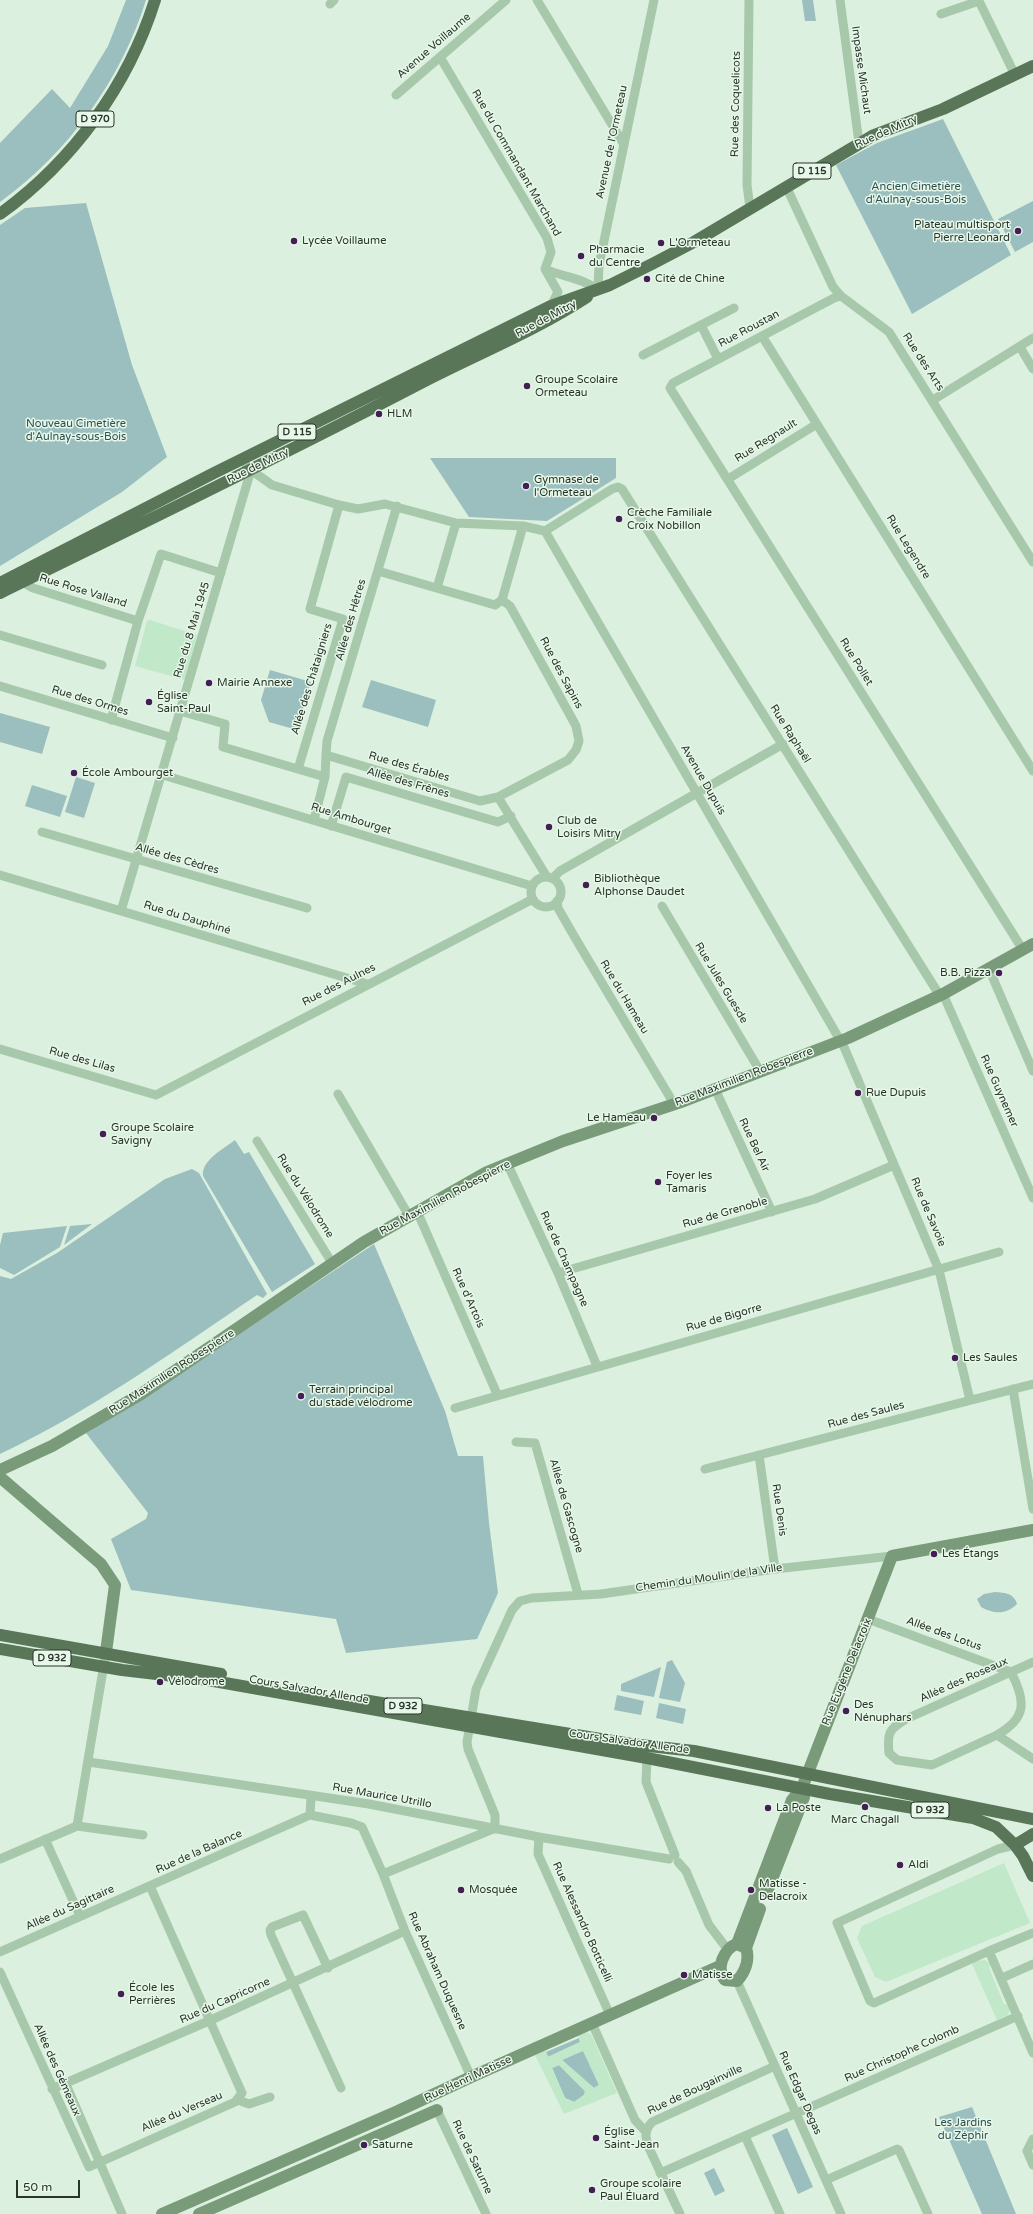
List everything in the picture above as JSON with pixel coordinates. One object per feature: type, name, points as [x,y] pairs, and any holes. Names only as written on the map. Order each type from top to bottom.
[{"type":"main road","name":"D 970","points":[[0,214],[20,199],[52,170],[85,133],[108,101],[123,76],[144,33],[155,0]]},
{"type":"main road","name":"Rue de Mitry","points":[[0,583],[551,306],[562,296],[598,290],[694,242],[859,143],[943,108],[1033,66]]},
{"type":"main road","name":"Rue de Mitry","points":[[0,593],[251,470],[554,317],[562,296]]},
{"type":"main road","name":"Cours Salvador Allende","points":[[0,1635],[106,1652],[333,1695],[802,1788]]},
{"type":"main road","name":"Cours Salvador Allende","points":[[0,1649],[104,1667],[208,1680],[471,1722],[694,1751],[807,1775]]},
{"type":"main road","name":"D 932","points":[[807,1775],[1033,1819]]},
{"type":"main road","name":"D 932","points":[[802,1788],[973,1818],[996,1827],[1015,1845],[1023,1856],[1033,1876]]},
{"type":"main road","points":[[1015,1845],[1033,1834]]},
{"type":"street","name":"Avenue Voillaume","points":[[396,95],[506,0]]},
{"type":"street","points":[[537,0],[623,143]]},
{"type":"street","name":"Avenue de l'Ormeteau","points":[[598,290],[599,265],[623,143],[654,0]]},
{"type":"street","name":"Rue des Coquelicots","points":[[749,0],[747,185],[750,208]]},
{"type":"street","name":"Impasse Michaut","points":[[840,0],[859,143]]},
{"type":"street","points":[[941,14],[980,0],[1015,75]]},
{"type":"street","name":"Rue du Commandant Marchand","points":[[440,57],[547,238],[550,252],[545,269]]},
{"type":"street","name":"Rue des Arts","points":[[786,186],[833,287],[841,296],[889,332],[933,400],[1033,562]]},
{"type":"street","points":[[545,269],[567,277],[588,282],[598,290]]},
{"type":"street","points":[[545,269],[562,296]]},
{"type":"street","points":[[562,296],[556,281],[567,277]]},
{"type":"street","name":"Rue Roustan","points":[[670,386],[718,359],[834,298],[841,296]]},
{"type":"street","points":[[643,355],[734,308]]},
{"type":"street","points":[[701,325],[718,359]]},
{"type":"street","name":"Rue Legendre","points":[[762,336],[1033,771]]},
{"type":"street","points":[[933,400],[1033,338]]},
{"type":"street","points":[[1020,347],[1033,369]]},
{"type":"street","name":"Rue Pollet","points":[[670,386],[1028,947]]},
{"type":"street","name":"Rue Regnault","points":[[728,479],[817,424]]},
{"type":"street","points":[[242,460],[251,470],[272,485],[339,505],[358,509],[381,504],[397,506],[456,522],[523,526],[545,531]]},
{"type":"street","name":"Rue du 8 Mai 1945","points":[[121,911],[163,775],[180,711],[251,470]]},
{"type":"street","name":"Rue Raphaël","points":[[545,531],[618,487],[625,493],[942,995]]},
{"type":"street","name":"Allée des Châtaigniers","points":[[298,769],[343,619],[310,609],[339,505]]},
{"type":"street","name":"Allée des Hêtres","points":[[326,755],[327,741],[397,506]]},
{"type":"street","points":[[437,588],[456,522]]},
{"type":"street","points":[[378,570],[495,605],[502,600],[523,526]]},
{"type":"street","name":"Avenue Dupuis","points":[[545,531],[840,1040]]},
{"type":"street","points":[[111,720],[138,621],[161,554],[221,573]]},
{"type":"street","name":"Rue Rose Valland","points":[[22,582],[33,588],[138,621]]},
{"type":"street","name":"Rue des Sapins","points":[[498,797],[568,760],[576,750],[578,741],[576,726],[530,640],[510,606],[502,600]]},
{"type":"street","points":[[0,635],[102,665]]},
{"type":"street","name":"Rue des Ormes","points":[[0,686],[173,738]]},
{"type":"street","points":[[180,711],[225,724],[223,747],[325,778]]},
{"type":"street","points":[[498,797],[550,878],[561,889],[554,905],[540,905],[533,899],[532,886],[538,879],[550,878],[783,744]]},
{"type":"street","points":[[314,820],[325,778],[326,755]]},
{"type":"street","name":"Rue des Érables","points":[[326,755],[480,801],[498,797]]},
{"type":"street","name":"Rue Ambourget","points":[[163,775],[532,886]]},
{"type":"street","name":"Allée des Frênes","points":[[331,826],[346,777],[498,822],[511,816]]},
{"type":"street","name":"Allée des Cèdres","points":[[42,832],[307,908]]},
{"type":"street","name":"Rue du Dauphiné","points":[[0,875],[367,984]]},
{"type":"street","name":"Rue des Aulnes","points":[[156,1095],[533,899]]},
{"type":"street","name":"Rue du Hameau","points":[[557,901],[558,908],[674,1104]]},
{"type":"street","name":"Rue Jules Guesde","points":[[662,906],[760,1071]]},
{"type":"street","name":"Rue Maximilien Robespierre","points":[[0,1470],[52,1446],[141,1394],[332,1263],[413,1213],[507,1163],[563,1141],[715,1089],[840,1040],[942,995],[1028,947]]},
{"type":"street","points":[[989,969],[1033,1071]]},
{"type":"street","name":"Rue Guynemer","points":[[942,995],[1033,1198]]},
{"type":"street","name":"Rue de Savoie","points":[[840,1040],[940,1270],[970,1400]]},
{"type":"street","name":"Rue des Lilas","points":[[0,1048],[156,1095]]},
{"type":"street","name":"Rue Bel Air","points":[[715,1089],[772,1212]]},
{"type":"street","name":"Rue d'Artois","points":[[338,1094],[413,1213],[497,1394]]},
{"type":"street","name":"Rue du Vélodrome","points":[[257,1141],[332,1263]]},
{"type":"street","name":"Rue de Champagne","points":[[507,1163],[558,1272],[597,1366]]},
{"type":"street","name":"Rue de Grenoble","points":[[558,1272],[815,1199],[894,1165]]},
{"type":"street","name":"Rue de Bigorre","points":[[455,1408],[497,1394],[940,1270],[999,1252]]},
{"type":"street","name":"Rue des Saules","points":[[705,1469],[1033,1384]]},
{"type":"street","points":[[1013,1389],[1033,1509]]},
{"type":"street","name":"Allée de Gascogne","points":[[516,1442],[535,1443],[578,1594]]},
{"type":"street","name":"Rue Denis","points":[[759,1455],[775,1568]]},
{"type":"street","points":[[0,1477],[101,1564],[115,1585],[104,1667],[77,1826]]},
{"type":"street","name":"Chemin du Moulin de la Ville","points":[[471,1722],[471,1706],[476,1689],[516,1606],[520,1602],[532,1598],[578,1594],[600,1594],[775,1568],[892,1556],[1033,1530]]},
{"type":"street","name":"Rue Eugène Delacroix","points":[[737,1947],[792,1800],[802,1788],[892,1556]]},
{"type":"street","name":"Allée des Lotus","points":[[868,1619],[1011,1672]]},
{"type":"street","name":"Allée des Roseaux","points":[[1011,1672],[1022,1698],[1020,1712],[1010,1728],[932,1765],[897,1760],[889,1753],[889,1734],[893,1726],[906,1719],[1033,1662]]},
{"type":"street","points":[[383,1874],[476,1834],[495,1829],[495,1815],[468,1749],[467,1742],[471,1722]]},
{"type":"street","points":[[997,1735],[1033,1759]]},
{"type":"street","points":[[647,1758],[646,1782],[674,1859],[686,1871],[709,1925],[737,1947],[748,1956],[744,1972],[737,1981],[725,1980],[721,1976],[720,1966],[737,1947]]},
{"type":"street","name":"Rue Maurice Utrillo","points":[[89,1762],[311,1797],[369,1804],[539,1838],[674,1859]]},
{"type":"street","points":[[310,1815],[311,1797]]},
{"type":"street","name":"Rue Abraham Duquesne","points":[[310,1815],[351,1823],[362,1827],[383,1874],[405,1931],[471,2076]]},
{"type":"street","name":"Rue de la Balance","points":[[211,2020],[150,1886],[310,1815]]},
{"type":"street","points":[[0,1859],[77,1826],[144,1835]]},
{"type":"street","name":"Rue Alessandro Botticelli","points":[[539,1838],[538,1854],[610,2015]]},
{"type":"street","points":[[45,1839],[80,1916]]},
{"type":"street","points":[[1015,1845],[998,1849],[837,1924],[870,2001],[874,2003],[1033,1932]]},
{"type":"street","name":"Allée du Sagittaire","points":[[0,1952],[150,1886]]},
{"type":"street","points":[[328,1968],[305,1916],[297,1915],[272,1927],[270,1930],[292,1984],[340,2088]]},
{"type":"street","name":"Rue du Capricorne","points":[[52,2089],[328,1968],[405,1931]]},
{"type":"street","points":[[989,1951],[1002,1978],[1033,2054]]},
{"type":"street","points":[[1002,1978],[1033,1964]]},
{"type":"street","name":"Rue Henri Matisse","points":[[162,2214],[398,2111],[471,2076],[720,1966]]},
{"type":"street","name":"Allée des Gémeaux","points":[[0,1972],[87,2165],[93,2166],[99,2161]]},
{"type":"street","name":"Rue Edgar Degas","points":[[737,1981],[841,2214]]},
{"type":"street","name":"Rue Christophe Colomb","points":[[660,2173],[1018,2016]]},
{"type":"street","name":"Allée du Verseau","points":[[99,2161],[238,2100],[242,2093],[211,2020]]},
{"type":"street","points":[[592,2023],[635,2120],[646,2132]]},
{"type":"street","name":"Rue de Bougainville","points":[[680,2214],[645,2138],[646,2132],[652,2122],[775,2066]]},
{"type":"street","points":[[65,2082],[122,2214]]},
{"type":"street","points":[[238,2100],[249,2104],[270,2096]]},
{"type":"street","name":"Rue Henri Matisse","points":[[199,2214],[437,2110]]},
{"type":"street","name":"Rue de Saturne","points":[[437,2110],[486,2214]]},
{"type":"street","points":[[745,2136],[780,2214]]},
{"type":"street","points":[[1033,2139],[1027,2151],[1033,2165]]},
{"type":"street","points":[[826,2180],[897,2148],[928,2214]]},
{"type":"street","points":[[215,2190],[221,2204]]},
{"type":"green space","points":[[126,0],[146,0],[135,30],[107,86],[89,113],[48,161],[25,183],[0,202],[0,143],[52,89],[70,108],[108,46]]},
{"type":"green space","points":[[802,0],[813,0],[816,21],[805,21]]},
{"type":"green space","name":"Ancien Cimetière d'Aulnay-sous-Bois","points":[[943,119],[1011,255],[912,314],[836,165],[877,143]]},
{"type":"green space","name":"Plateau multisport Pierre Leonard","points":[[1033,201],[1033,242],[1015,252],[998,219]]},
{"type":"green space","name":"Nouveau Cimetière d'Aulnay-sous-Bois","points":[[86,203],[132,365],[167,457],[122,492],[0,566],[0,225],[25,208]]},
{"type":"green space","name":"Gymnase de l'Ormeteau","points":[[430,458],[616,458],[616,478],[547,521],[469,517]]},
{"type":"green space","points":[[270,670],[311,682],[297,730],[269,722],[261,700]]},
{"type":"green space","points":[[371,680],[436,700],[428,727],[362,707]]},
{"type":"green space","points":[[0,713],[50,727],[42,754],[0,742]]},
{"type":"green space","points":[[76,777],[95,783],[84,818],[65,812]]},
{"type":"green space","points":[[32,785],[67,796],[60,817],[25,806]]},
{"type":"green space","points":[[235,1140],[244,1154],[249,1152],[315,1264],[272,1292],[203,1176],[203,1170],[214,1155]]},
{"type":"green space","points":[[192,1169],[199,1173],[267,1294],[263,1298],[257,1295],[163,1359],[99,1400],[34,1437],[0,1454],[0,1276],[11,1279],[57,1253],[165,1179]]},
{"type":"green space","points":[[92,1224],[64,1245],[70,1226]]},
{"type":"green space","points":[[67,1226],[60,1247],[14,1275],[0,1268],[0,1245],[3,1233]]},
{"type":"green space","points":[[374,1244],[445,1411],[458,1456],[483,1456],[489,1523],[498,1593],[477,1639],[346,1653],[336,1619],[131,1590],[111,1539],[146,1519],[148,1513],[86,1433],[138,1401]]},
{"type":"green space","points":[[995,1592],[1006,1593],[1016,1600],[1017,1604],[1013,1608],[1004,1612],[990,1611],[981,1607],[977,1599],[984,1594]]},
{"type":"green space","points":[[672,1660],[685,1683],[680,1702],[659,1698],[667,1662]]},
{"type":"green space","points":[[661,1667],[654,1697],[621,1691],[621,1684]]},
{"type":"green space","points":[[617,1695],[644,1701],[641,1715],[614,1710]]},
{"type":"green space","points":[[659,1703],[686,1709],[683,1724],[656,1718]]},
{"type":"green space","points":[[579,2038],[580,2042],[548,2057],[546,2052]]},
{"type":"green space","points":[[583,2050],[599,2085],[594,2088],[562,2060]]},
{"type":"green space","points":[[559,2065],[585,2091],[584,2095],[574,2102],[565,2098],[552,2068]]},
{"type":"green space","name":"Les Jardins du Zéphir","points":[[972,2107],[1016,2214],[982,2214],[939,2117]]},
{"type":"green space","points":[[787,2128],[813,2187],[798,2194],[772,2135]]},
{"type":"green space","points":[[714,2168],[725,2191],[715,2196],[704,2173]]},
{"type":"shaded area","points":[[150,620],[197,635],[185,680],[135,666],[147,621]]},
{"type":"shaded area","points":[[1004,1863],[1030,1923],[886,1982],[875,1977],[857,1938],[862,1926]]},
{"type":"shaded area","points":[[985,1960],[991,1964],[989,1968],[1004,2004],[1008,2005],[1010,2009],[1008,2015],[997,2020],[971,1962]]},
{"type":"shaded area","points":[[586,2032],[591,2034],[617,2093],[564,2114],[535,2055],[545,2050],[548,2057],[580,2042],[578,2035]],"holes":[[[583,2051],[599,2085],[594,2088],[562,2060]],[[559,2065],[585,2091],[584,2095],[574,2102],[565,2098],[552,2068]]]},
{"type":"place","name":"Plateau multisport Pierre Leonard","points":[[1018,231]]},
{"type":"place","name":"Lycée Voillaume","points":[[294,241]]},
{"type":"place","name":"L'Ormeteau","points":[[661,243]]},
{"type":"place","name":"Pharmacie du Centre","points":[[581,256]]},
{"type":"place","name":"Cité de Chine","points":[[647,279]]},
{"type":"place","name":"Groupe Scolaire Ormeteau","points":[[527,386]]},
{"type":"place","name":"HLM","points":[[379,414]]},
{"type":"place","name":"Gymnase de l'Ormeteau","points":[[526,486]]},
{"type":"place","name":"Crèche Familiale Croix Nobillon","points":[[619,519]]},
{"type":"place","name":"Mairie Annexe","points":[[209,683]]},
{"type":"place","name":"Église Saint-Paul","points":[[149,702]]},
{"type":"place","name":"École Ambourget","points":[[74,773]]},
{"type":"place","name":"Club de Loisirs Mitry","points":[[549,827]]},
{"type":"place","name":"Bibliothèque Alphonse Daudet","points":[[586,885]]},
{"type":"place","name":"B.B. Pizza","points":[[999,973]]},
{"type":"place","name":"Rue Dupuis","points":[[858,1093]]},
{"type":"place","name":"Le Hameau","points":[[654,1118]]},
{"type":"place","name":"Groupe Scolaire Savigny","points":[[103,1134]]},
{"type":"place","name":"Foyer les Tamaris","points":[[658,1182]]},
{"type":"place","name":"Les Saules","points":[[955,1358]]},
{"type":"place","name":"Terrain principal du stade vélodrome","points":[[301,1396]]},
{"type":"place","name":"Les Étangs","points":[[934,1554]]},
{"type":"place","name":"Vélodrome","points":[[160,1682]]},
{"type":"place","name":"Des Nénuphars","points":[[846,1711]]},
{"type":"place","name":"Marc Chagall","points":[[865,1807]]},
{"type":"place","name":"La Poste","points":[[768,1808]]},
{"type":"place","name":"Aldi","points":[[900,1865]]},
{"type":"place","name":"Mosquée","points":[[461,1890]]},
{"type":"place","name":"Matisse - Delacroix","points":[[751,1890]]},
{"type":"place","name":"Matisse","points":[[684,1975]]},
{"type":"place","name":"École les Perrières","points":[[121,1994]]},
{"type":"place","name":"Église Saint-Jean","points":[[596,2138]]},
{"type":"place","name":"Saturne","points":[[364,2145]]},
{"type":"place","name":"Groupe scolaire Paul Éluard","points":[[592,2190]]}]
